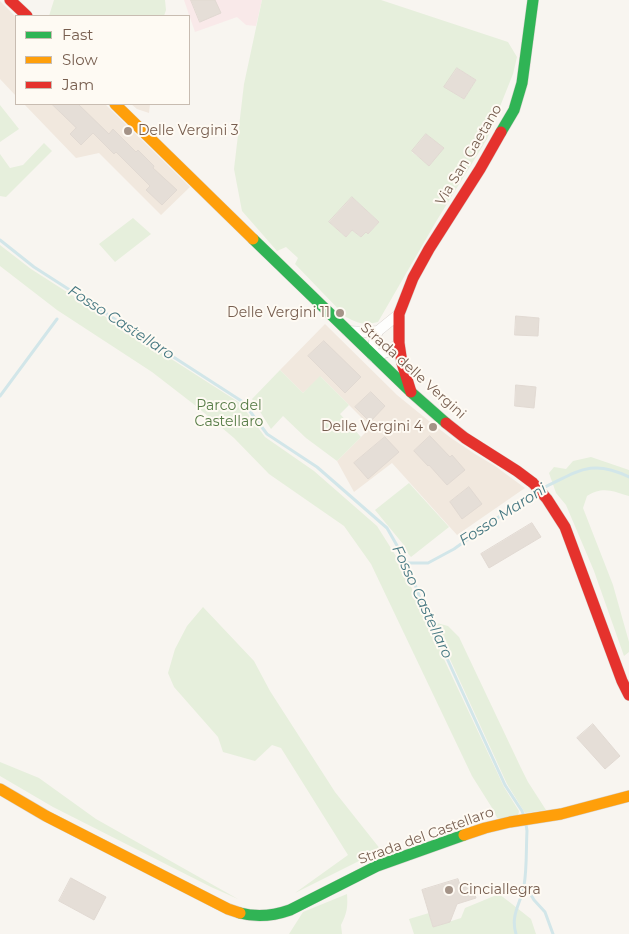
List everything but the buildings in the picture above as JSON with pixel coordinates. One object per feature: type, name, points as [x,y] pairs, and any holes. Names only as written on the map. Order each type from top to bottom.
[{"type":"street","points":[[10,0],[25,15]]},
{"type":"street","name":"Via San Gaetano","points":[[412,394],[402,363],[399,343],[399,314],[429,249],[514,110],[522,83],[533,0]]},
{"type":"street","name":"Strada delle Vergini","points":[[116,105],[412,394],[466,439],[533,483],[551,504],[565,527],[622,681],[629,695]]},
{"type":"street","points":[[347,331],[366,332],[378,330],[399,314]]},
{"type":"street","points":[[378,330],[374,342],[373,357],[389,351],[399,343]]},
{"type":"street","name":"Strada del Castellaro","points":[[0,789],[46,816],[228,909],[252,916],[264,917],[277,915],[303,904],[377,866],[485,828],[561,814],[629,796]]},
{"type":"shaded area","points":[[184,0],[262,0],[256,26],[246,25],[237,17],[195,32]]},
{"type":"shaded area","points":[[0,1],[15,16],[15,95],[0,79]]},
{"type":"shaded area","points":[[25,105],[106,105],[190,187],[161,215],[99,153],[76,158]]},
{"type":"shaded area","points":[[132,105],[150,105],[149,113],[137,109]]},
{"type":"shaded area","points":[[325,324],[397,395],[451,438],[525,488],[457,535],[392,463],[354,492],[337,461],[371,427],[321,377],[303,393],[280,370]]},
{"type":"green space","points":[[54,0],[165,0],[166,10],[164,15],[49,15]]},
{"type":"green space","points":[[262,0],[381,0],[508,42],[517,57],[513,74],[487,139],[437,220],[378,322],[369,323],[358,322],[346,317],[295,264],[298,258],[286,247],[277,251],[242,211],[234,169],[244,84]],"holes":[[[457,68],[476,80],[464,99],[445,87]],[[426,134],[443,148],[429,165],[412,152]],[[352,197],[379,222],[368,234],[366,232],[361,237],[352,230],[346,237],[329,222]]]},
{"type":"green space","points":[[0,105],[19,129],[0,142]]},
{"type":"green space","points":[[44,143],[52,151],[6,197],[0,196],[0,154],[10,168],[23,165]]},
{"type":"green space","points":[[133,218],[151,234],[115,262],[99,244]]},
{"type":"green space","name":"Parco del Castellaro","points":[[0,245],[31,269],[240,403],[265,437],[314,471],[377,526],[401,564],[504,787],[519,811],[517,821],[497,818],[472,776],[371,564],[344,526],[269,474],[234,438],[152,372],[57,310],[0,266]]},
{"type":"green space","points":[[280,370],[303,393],[320,376],[349,405],[340,414],[361,437],[337,461],[306,438],[283,416],[271,429],[252,399]]},
{"type":"green space","points":[[591,457],[629,470],[629,496],[608,490],[598,491],[587,496],[583,508],[613,585],[629,642],[629,652],[624,656],[594,571],[566,505],[556,493],[549,473],[554,467],[566,469],[573,461]]},
{"type":"green space","points":[[409,483],[449,527],[411,557],[401,546],[403,544],[375,510]]},
{"type":"green space","points":[[203,607],[254,661],[270,691],[335,792],[381,850],[295,893],[348,855],[281,748],[272,745],[255,761],[223,752],[218,737],[174,687],[168,673],[175,649],[187,626]]},
{"type":"green space","points":[[433,622],[448,626],[459,637],[528,782],[546,810],[525,813],[507,784]]},
{"type":"green space","points":[[0,762],[39,778],[96,819],[238,899],[53,807],[0,776]]},
{"type":"green space","points":[[347,894],[347,910],[341,925],[342,934],[289,934],[303,912]]},
{"type":"green space","points":[[499,894],[531,919],[536,934],[414,934],[409,919],[429,913],[433,927],[461,918],[465,908]]},
{"type":"waterway","name":"Fosso Castellaro","points":[[0,240],[34,267],[243,402],[267,434],[317,467],[387,528],[407,563],[423,606],[505,785],[524,816]]},
{"type":"waterway","points":[[0,396],[57,319]]},
{"type":"waterway","name":"Fosso Maroni","points":[[543,488],[584,469],[604,468],[629,477]]},
{"type":"waterway","name":"Fosso Maroni","points":[[407,563],[428,563],[454,549],[535,491]]},
{"type":"waterway","name":"Fosso Castellaro","points":[[516,934],[514,921],[523,892],[526,872],[526,824]]},
{"type":"waterway","points":[[525,885],[534,900],[545,912],[553,934]]},
{"type":"traffic: fast","points":[[501,132],[514,110],[522,83],[533,0]]},
{"type":"traffic: fast","points":[[253,239],[412,393],[446,423]]},
{"type":"traffic: fast","points":[[240,913],[265,916],[290,910],[377,866],[464,835]]},
{"type":"traffic: slow","points":[[116,105],[253,239]]},
{"type":"traffic: slow","points":[[0,789],[46,816],[228,909],[240,913]]},
{"type":"traffic: slow","points":[[464,835],[510,822],[561,814],[629,796]]},
{"type":"traffic: jam","points":[[10,0],[26,15]]},
{"type":"traffic: jam","points":[[411,392],[402,363],[399,343],[399,314],[413,278],[429,249],[480,169],[501,132]]},
{"type":"traffic: jam","points":[[446,423],[465,438],[533,483],[547,499],[565,527],[622,681],[629,695]]},
{"type":"place","name":"Delle Vergini 3","points":[[128,131]]},
{"type":"place","name":"Delle Vergini 11","points":[[340,313]]},
{"type":"place","name":"Delle Vergini 4","points":[[433,427]]},
{"type":"place","name":"Cinciallegra","points":[[449,890]]}]
